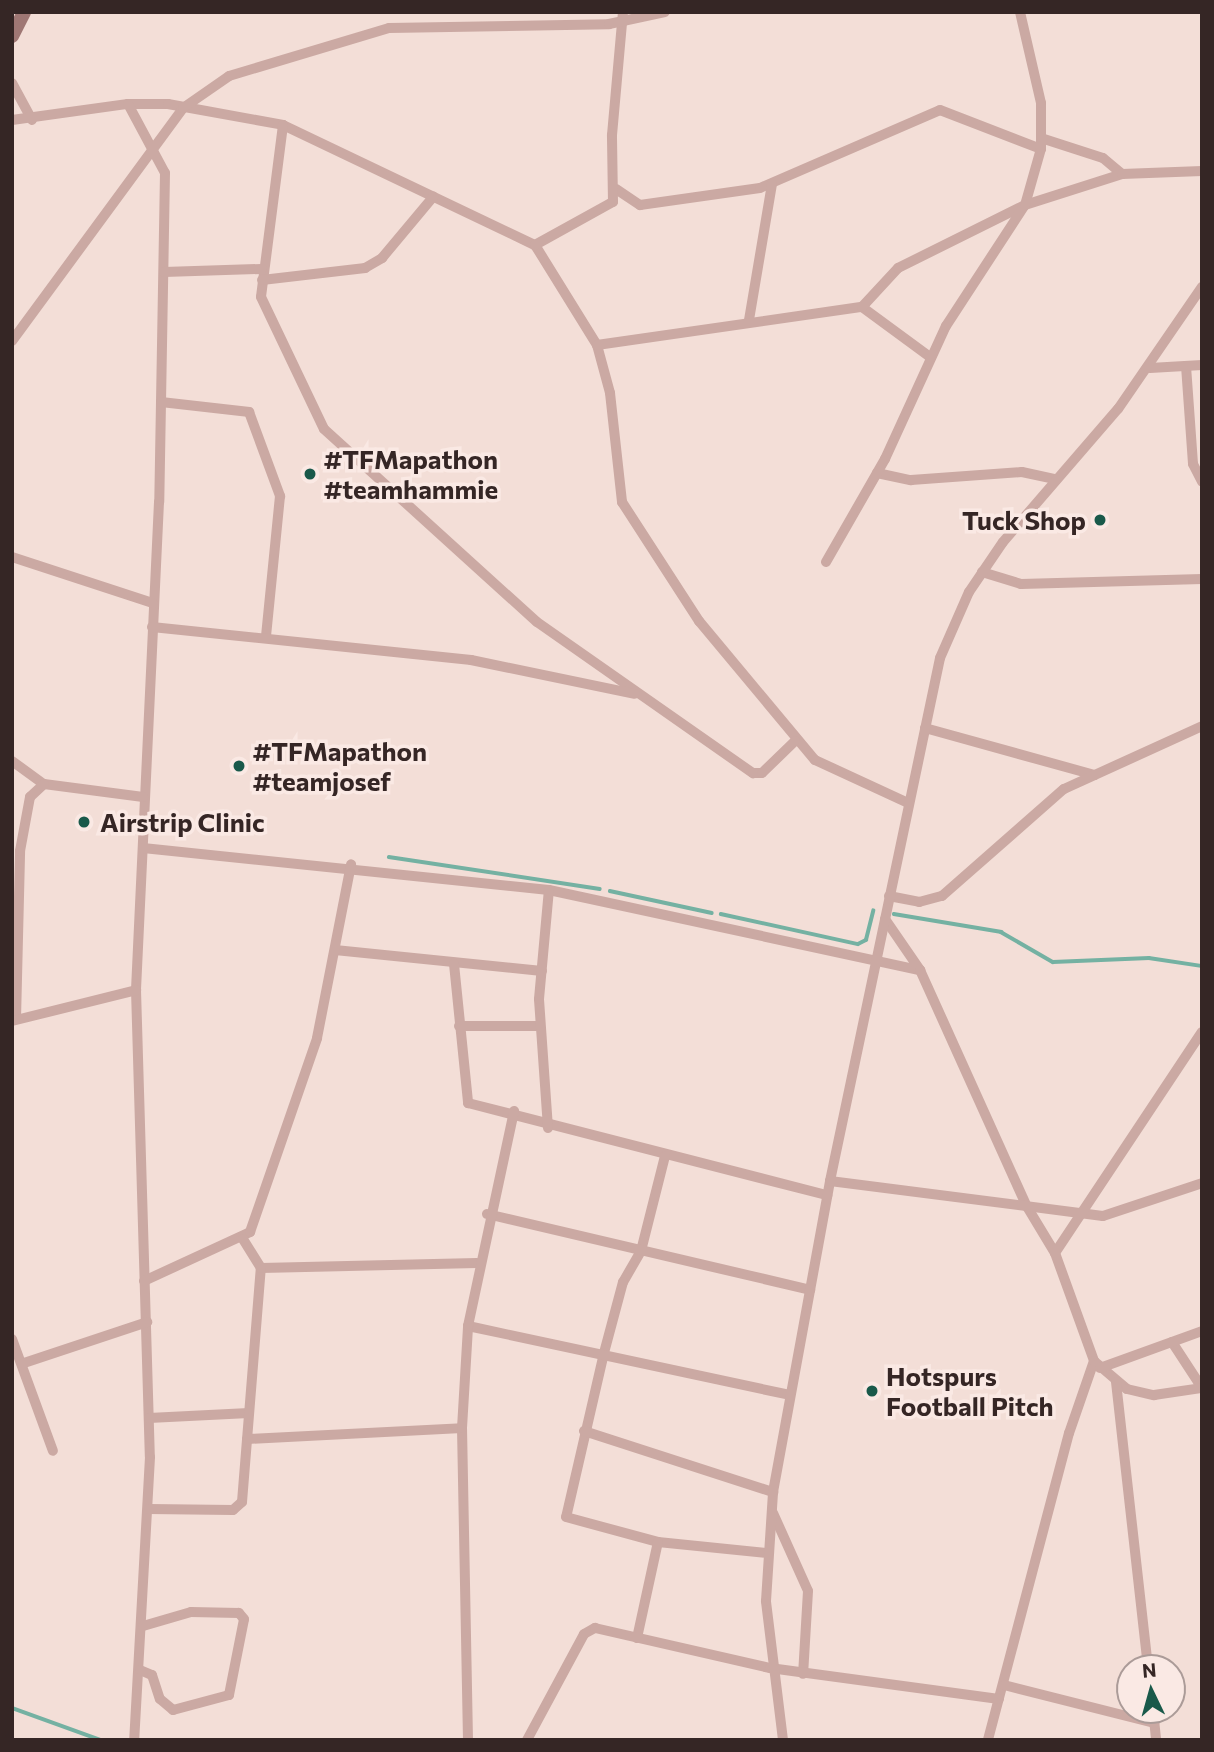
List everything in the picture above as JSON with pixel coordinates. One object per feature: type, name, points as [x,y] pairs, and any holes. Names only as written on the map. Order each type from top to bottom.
[{"type":"street","points":[[12,36],[24,12]]},
{"type":"street","points":[[12,341],[158,149],[183,108],[229,76],[389,28],[623,17],[665,12]]},
{"type":"street","points":[[826,562],[877,473],[930,357],[981,267],[1025,205],[1041,143],[1039,85],[1020,12]]},
{"type":"street","points":[[535,245],[606,211],[616,189],[612,135],[623,17]]},
{"type":"street","points":[[12,83],[32,121]]},
{"type":"street","points":[[128,104],[158,149],[165,173],[161,402],[136,990],[147,1322],[149,1509],[134,1740]]},
{"type":"street","points":[[12,120],[32,121],[128,104],[183,108],[283,125],[535,245],[597,345],[610,393],[622,502],[699,621],[794,741],[843,777],[908,803]]},
{"type":"street","points":[[616,189],[640,205],[772,184],[940,110],[1041,143],[1102,158],[1122,174]]},
{"type":"street","points":[[283,125],[262,275],[264,312],[338,445],[478,573],[642,696],[753,773],[762,773],[794,741]]},
{"type":"street","points":[[597,345],[749,320],[862,307],[909,262],[1025,205],[1122,174],[1202,171]]},
{"type":"street","points":[[749,320],[772,184]]},
{"type":"street","points":[[163,272],[262,275],[365,268],[382,258],[433,197]]},
{"type":"street","points":[[783,1740],[770,1668],[766,1553],[773,1492],[827,1195],[940,658],[982,572],[1150,368],[1202,287]]},
{"type":"street","points":[[862,307],[930,357]]},
{"type":"street","points":[[1150,368],[1202,365]]},
{"type":"street","points":[[1186,366],[1191,446],[1202,482]]},
{"type":"street","points":[[161,402],[249,412],[280,496],[266,636]]},
{"type":"street","points":[[877,473],[911,480],[1022,472],[1056,479]]},
{"type":"street","points":[[12,557],[153,603]]},
{"type":"street","points":[[982,572],[1021,584],[1202,579]]},
{"type":"street","points":[[152,627],[266,636],[471,660],[642,696]]},
{"type":"street","points":[[890,896],[919,902],[942,896],[1053,797],[1202,726]]},
{"type":"street","points":[[925,728],[1095,775]]},
{"type":"street","points":[[12,761],[44,784],[143,797]]},
{"type":"street","points":[[44,784],[30,797],[16,850],[14,1020],[136,990]]},
{"type":"street","points":[[143,848],[351,864],[549,890],[920,970]]},
{"type":"street","points":[[144,1281],[243,1239],[317,1038],[351,864]]},
{"type":"street","points":[[548,1128],[539,1026],[549,890]]},
{"type":"street","points":[[885,919],[920,970],[1026,1205],[1055,1253],[1097,1365],[1116,1382],[1154,1395],[1202,1388],[1172,1342]]},
{"type":"street","points":[[335,950],[541,971]]},
{"type":"street","points":[[454,964],[464,1096],[476,1106],[514,1111],[548,1128],[827,1195]]},
{"type":"street","points":[[459,1026],[539,1026]]},
{"type":"street","points":[[1055,1253],[1077,1215],[1202,1032]]},
{"type":"street","points":[[468,1740],[462,1428],[468,1325],[487,1214],[514,1111]]},
{"type":"street","points":[[665,1156],[641,1251],[624,1282],[604,1353],[565,1517],[659,1542],[766,1553]]},
{"type":"street","points":[[830,1181],[1026,1205],[1077,1215],[1103,1216],[1202,1183]]},
{"type":"street","points":[[487,1214],[810,1290]]},
{"type":"street","points":[[149,1509],[238,1508],[247,1439],[261,1268],[243,1239]]},
{"type":"street","points":[[261,1268],[477,1263]]},
{"type":"street","points":[[24,1363],[147,1322]]},
{"type":"street","points":[[468,1325],[790,1395]]},
{"type":"street","points":[[1097,1365],[1202,1331]]},
{"type":"street","points":[[12,1339],[24,1363],[53,1451]]},
{"type":"street","points":[[988,1740],[1069,1433],[1097,1365]]},
{"type":"street","points":[[1116,1382],[1146,1654]]},
{"type":"street","points":[[149,1418],[249,1413]]},
{"type":"street","points":[[247,1439],[462,1428]]},
{"type":"street","points":[[584,1431],[773,1492]]},
{"type":"street","points":[[771,1510],[808,1591],[803,1674]]},
{"type":"street","points":[[637,1638],[659,1542]]},
{"type":"street","points":[[140,1670],[152,1675],[160,1699],[173,1710],[229,1695],[244,1619],[239,1613],[191,1612],[143,1626]]},
{"type":"street","points":[[527,1740],[589,1629],[803,1674],[999,1699]]},
{"type":"street","points":[[1004,1685],[1116,1713]]},
{"type":"waterway","points":[[389,857],[600,889]]},
{"type":"waterway","points":[[610,891],[712,913]]},
{"type":"waterway","points":[[721,914],[858,944],[866,940],[873,911]]},
{"type":"waterway","points":[[894,914],[1001,932],[1053,962],[1149,958],[1202,966]]},
{"type":"waterway","points":[[12,1708],[101,1740]]},
{"type":"place","name":"#TFMapathon #teamhammie","points":[[310,474]]},
{"type":"place","name":"Tuck Shop","points":[[1100,520]]},
{"type":"place","name":"#TFMapathon #teamjosef","points":[[239,766]]},
{"type":"place","name":"Airstrip Clinic","points":[[84,822]]},
{"type":"place","name":"Hotspurs Football Pitch","points":[[872,1391]]}]
